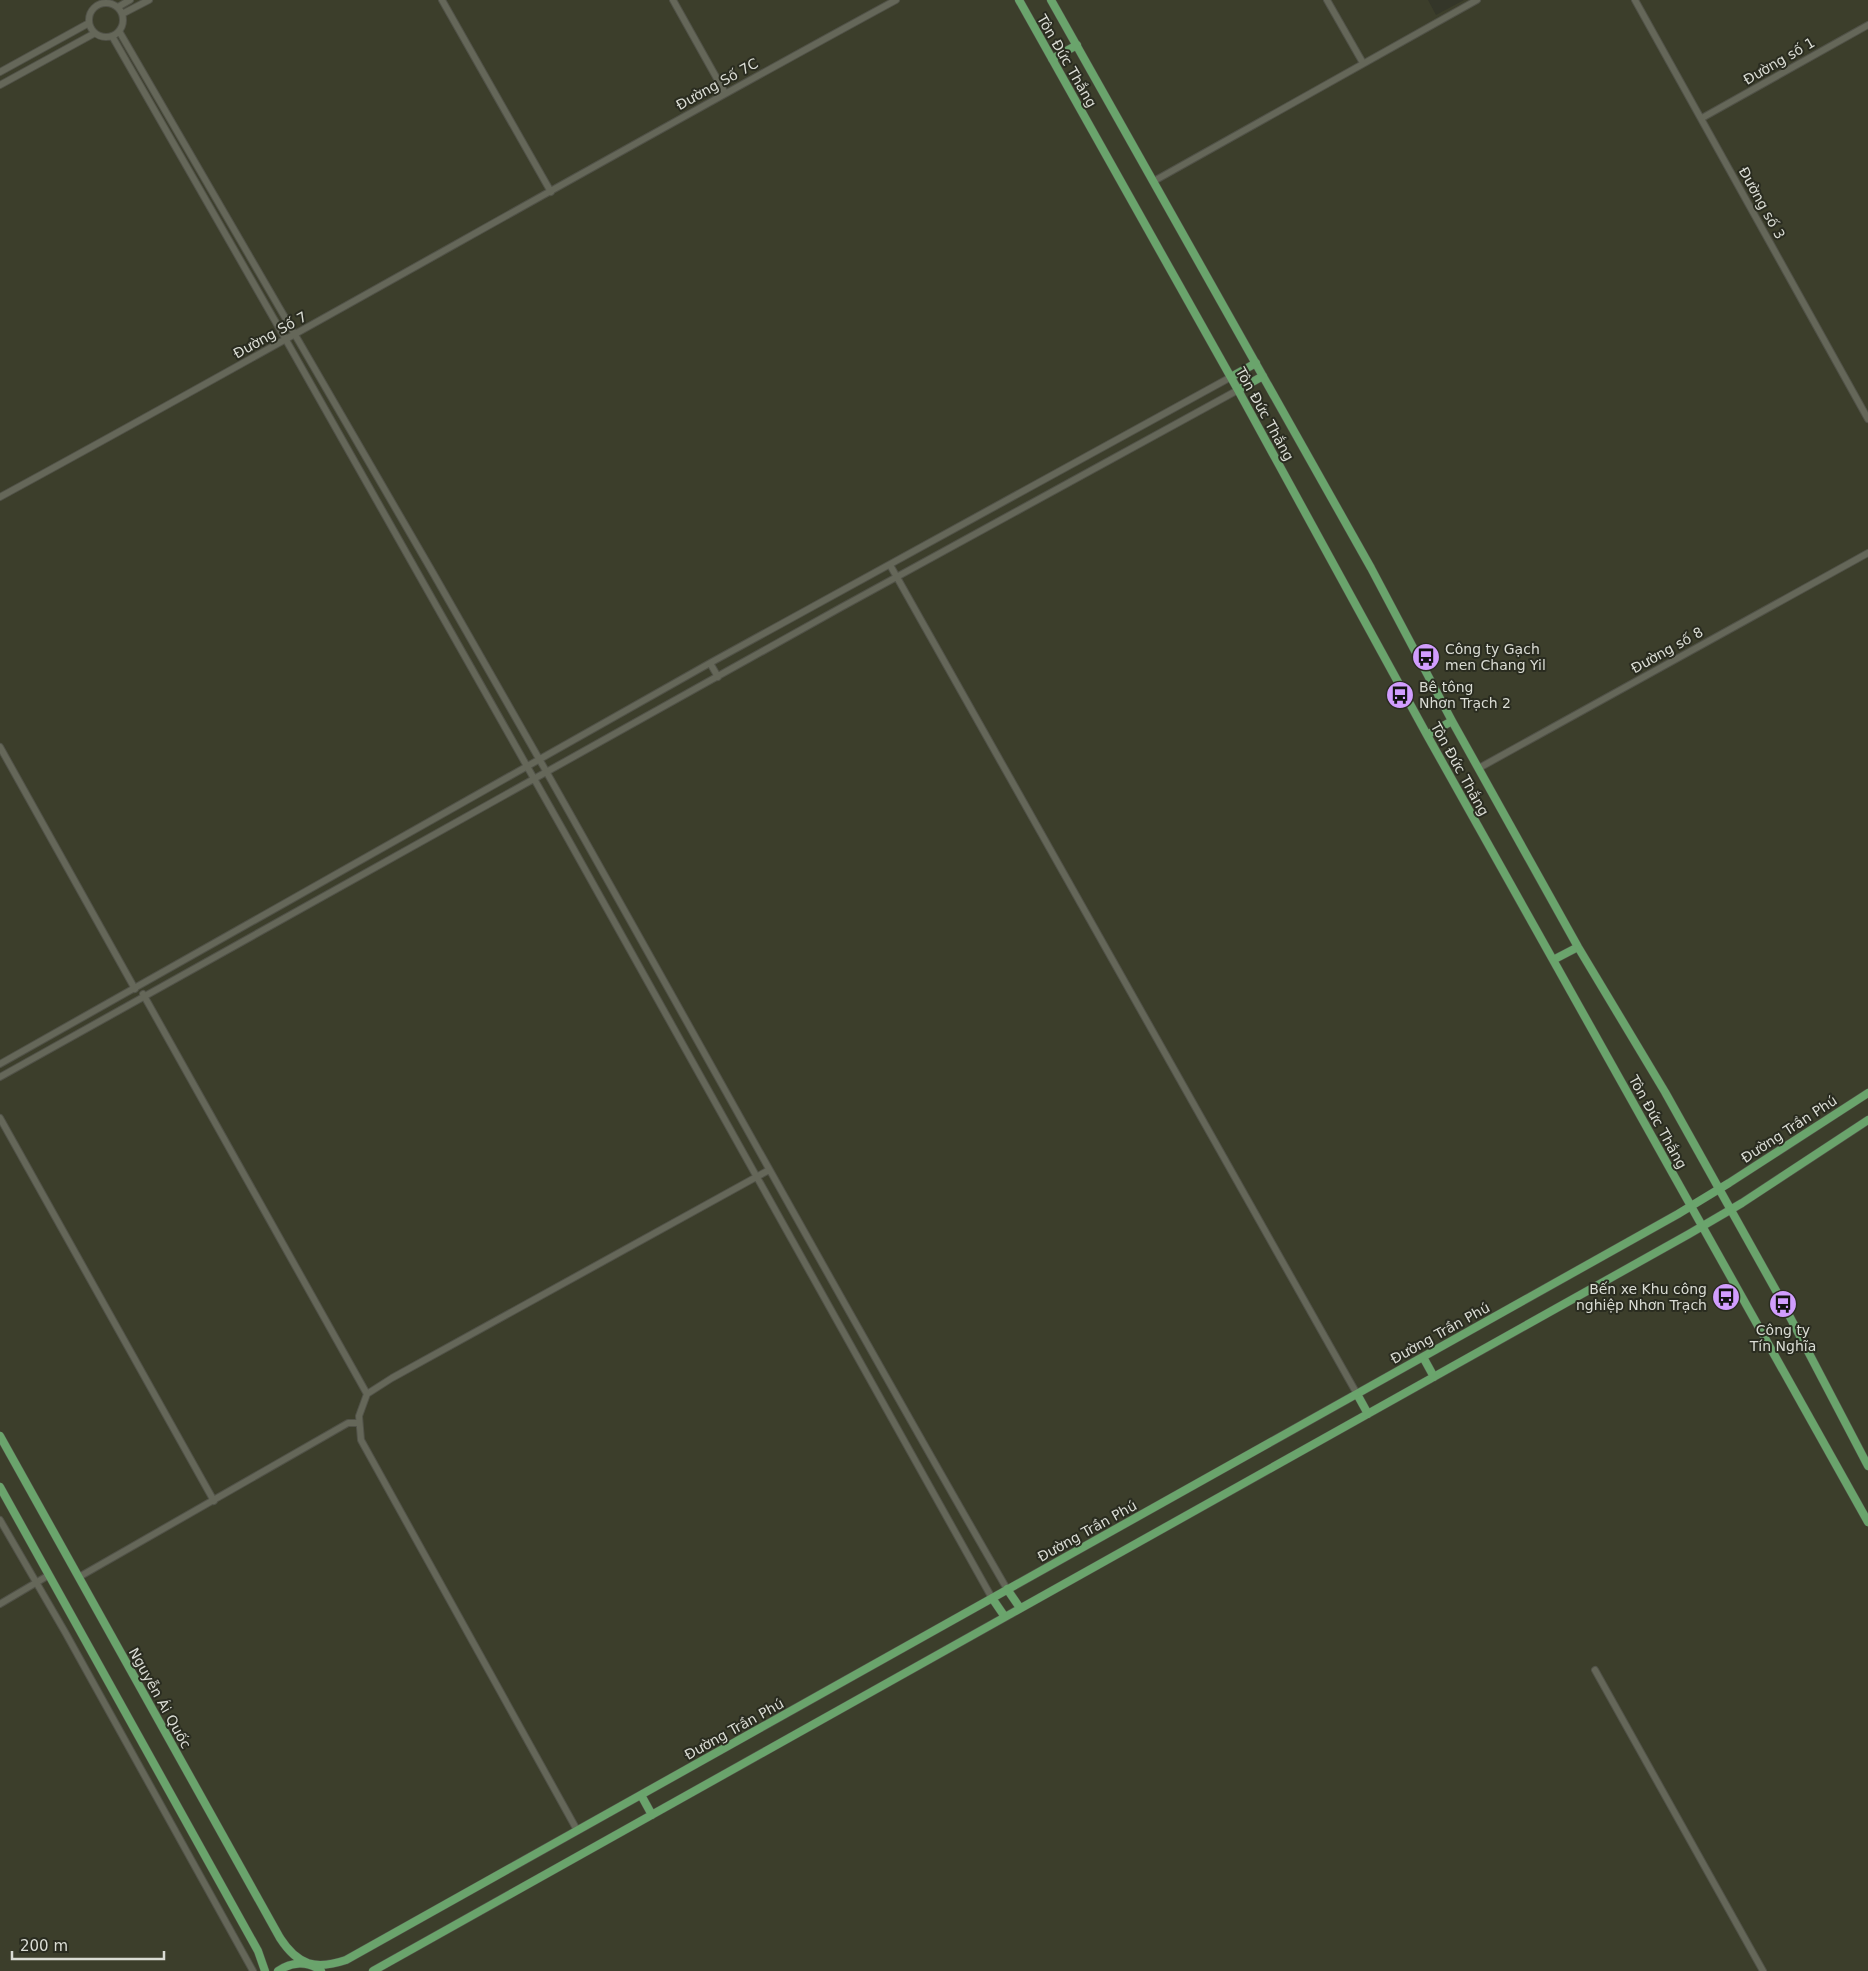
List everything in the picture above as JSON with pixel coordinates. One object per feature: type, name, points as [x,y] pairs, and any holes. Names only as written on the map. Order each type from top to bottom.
[{"type":"main road","name":"Tôn Đức Thắng","points":[[1019,0],[1231,377],[1427,736],[1868,1522]]},
{"type":"main road","name":"Tôn Đức Thắng","points":[[1051,0],[1371,568],[1452,721],[1578,947],[1665,1092],[1778,1296],[1868,1466]]},
{"type":"main road","points":[[1052,59],[1077,45]]},
{"type":"main road","points":[[1231,377],[1256,363]]},
{"type":"main road","points":[[1238,390],[1264,376]]},
{"type":"main road","points":[[1427,736],[1452,721]]},
{"type":"main road","points":[[1553,960],[1578,947]]},
{"type":"main road","name":"Đường Trần Phú","points":[[278,1971],[285,1966],[296,1963],[334,1964],[346,1960],[1691,1206],[1719,1190],[1868,1093]]},
{"type":"main road","points":[[373,1971],[1702,1226],[1730,1210],[1868,1120]]},
{"type":"main road","points":[[1423,1357],[1434,1377]]},
{"type":"main road","points":[[1356,1394],[1368,1414]]},
{"type":"main road","name":"Nguyễn Ái Quốc","points":[[0,1436],[280,1938],[288,1951],[321,1971]]},
{"type":"main road","points":[[0,1488],[258,1951],[265,1971]]},
{"type":"main road","points":[[1007,1590],[1020,1608]]},
{"type":"main road","points":[[992,1598],[1005,1617]]},
{"type":"main road","points":[[640,1794],[652,1815]]},
{"type":"street","points":[[89,0],[94,8]]},
{"type":"street","points":[[118,7],[130,0]]},
{"type":"street","points":[[122,14],[149,0]]},
{"type":"street","points":[[442,0],[551,192]]},
{"type":"street","points":[[673,0],[725,93]]},
{"type":"street","name":"Đường Số 7C","points":[[551,192],[725,93],[896,0]]},
{"type":"street","points":[[1327,0],[1363,63]]},
{"type":"street","points":[[1154,181],[1477,0]]},
{"type":"street","name":"Đường số 3","points":[[1635,0],[1868,419]]},
{"type":"street","points":[[100,2],[113,4],[118,7],[122,14],[123,23],[119,31],[112,36],[106,37],[95,33],[89,23],[89,17],[100,2]]},
{"type":"street","points":[[0,72],[89,23]]},
{"type":"street","name":"Đường số 1","points":[[1702,118],[1868,25]]},
{"type":"street","points":[[119,31],[547,772],[769,1170],[1007,1590]]},
{"type":"street","points":[[0,85],[95,33]]},
{"type":"street","points":[[112,36],[649,983],[992,1598]]},
{"type":"street","name":"Đường Số 7","points":[[0,497],[296,335],[551,192]]},
{"type":"street","points":[[0,1064],[710,663],[1231,377]]},
{"type":"street","points":[[0,1077],[897,577],[1238,390]]},
{"type":"street","points":[[1044,480],[1051,493]]},
{"type":"street","name":"Đường số 8","points":[[1479,768],[1868,553]]},
{"type":"street","points":[[890,565],[1356,1394]]},
{"type":"street","points":[[710,663],[718,678]]},
{"type":"street","points":[[0,748],[137,988],[144,996],[367,1394]]},
{"type":"street","points":[[649,983],[661,976]]},
{"type":"street","points":[[0,1118],[214,1501]]},
{"type":"street","points":[[577,1830],[361,1440],[358,1423],[361,1410],[367,1394],[392,1378],[769,1170]]},
{"type":"street","points":[[880,1397],[893,1389]]},
{"type":"street","points":[[79,1577],[214,1501],[348,1422],[358,1423]]},
{"type":"street","points":[[0,1520],[253,1971]]},
{"type":"street","points":[[0,1604],[49,1575]]},
{"type":"street","points":[[1595,1670],[1763,1971]]},
{"type":"shaded area","points":[[0,0],[1428,0],[1436,15],[1464,0],[1868,0],[1868,1971],[0,1971]]},
{"type":"place","name":"Công ty Gạch men Chang Yil","points":[[1426,657]]},
{"type":"place","name":"Bê tông Nhơn Trạch 2","points":[[1400,695]]},
{"type":"place","name":"Bến xe Khu công nghiệp Nhơn Trạch","points":[[1726,1297]]},
{"type":"place","name":"Công ty Tín Nghĩa","points":[[1783,1304]]}]
